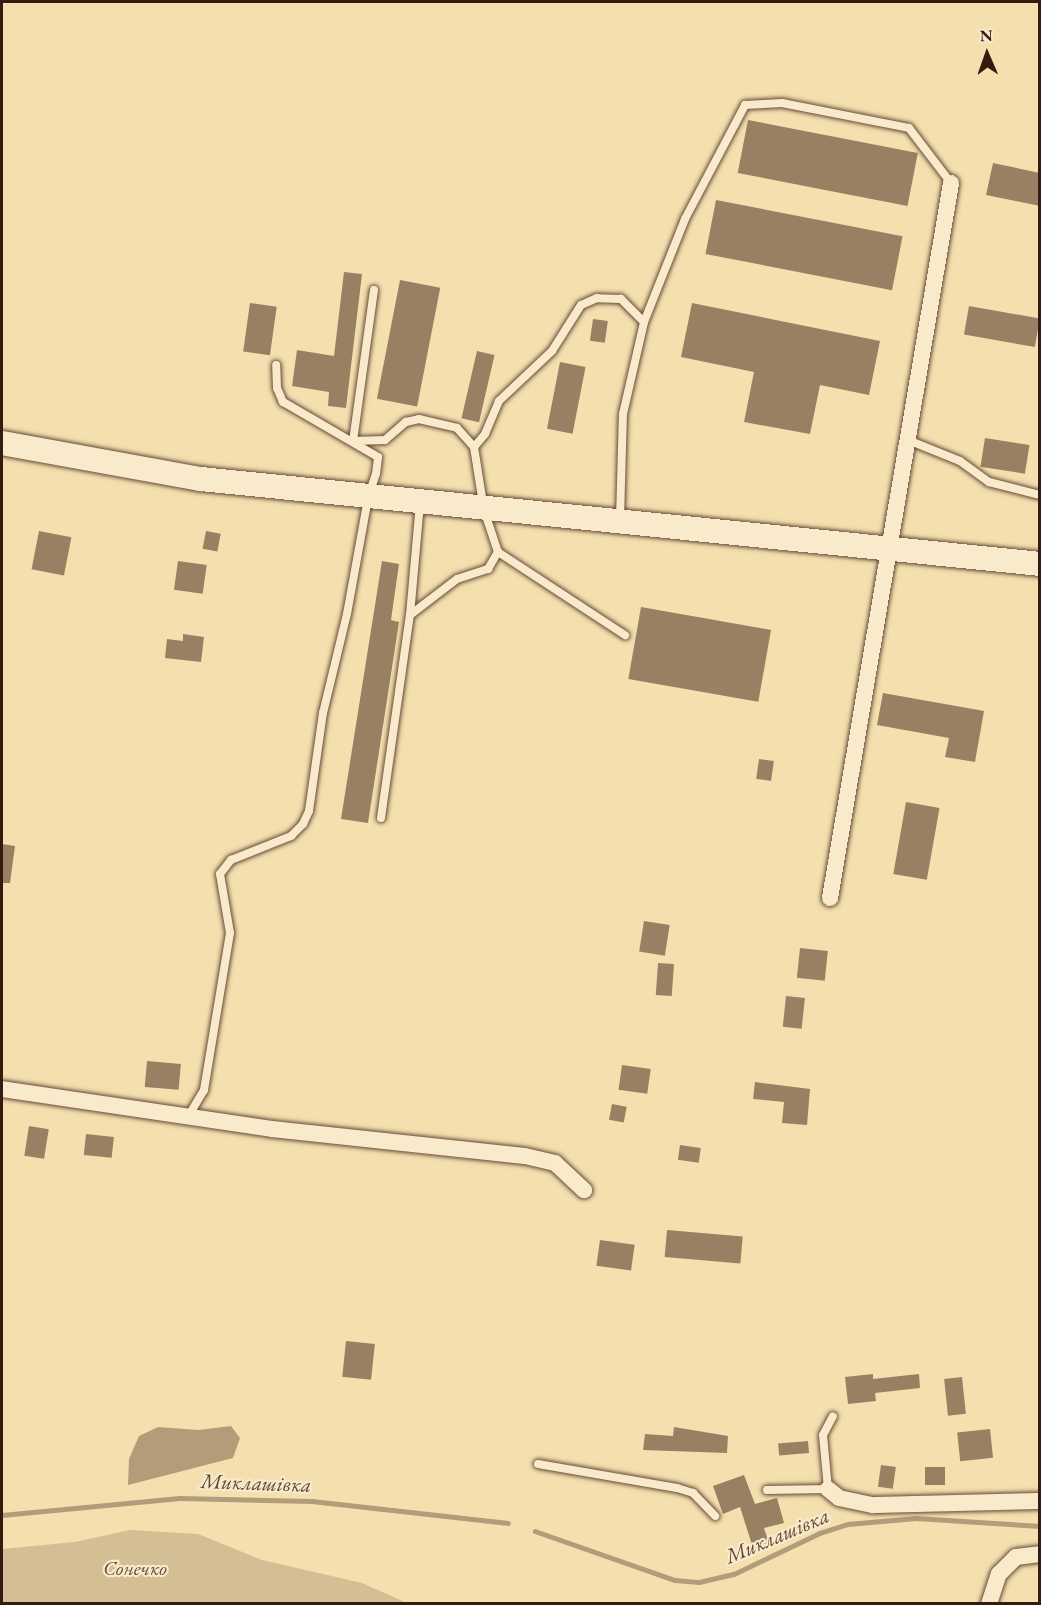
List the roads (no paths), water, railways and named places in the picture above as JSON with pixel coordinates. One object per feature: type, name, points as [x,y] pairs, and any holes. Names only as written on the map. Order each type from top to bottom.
[{"type":"street","points":[[830,898],[951,183]]},
{"type":"street","points":[[2,443],[201,479],[484,510],[620,519],[890,546],[1040,564]]},
{"type":"street","points":[[2,1089],[272,1129],[525,1156],[555,1163],[584,1190]]},
{"type":"street","points":[[828,1489],[839,1498],[873,1505],[1040,1501]]},
{"type":"street","points":[[989,1604],[999,1574],[1016,1557],[1040,1554]]},
{"type":"lane","points":[[620,519],[623,414],[644,322],[685,219],[745,105],[783,103],[909,128],[951,183]]},
{"type":"lane","points":[[353,441],[375,290]]},
{"type":"lane","points":[[474,447],[485,434],[499,401],[552,351],[580,304],[597,297],[621,299],[644,322]]},
{"type":"lane","points":[[189,1115],[204,1090],[230,933],[220,874],[231,860],[291,836],[303,824],[309,811],[323,713],[347,614],[368,498],[378,457],[283,402],[277,388],[276,366]]},
{"type":"lane","points":[[353,441],[385,440],[406,422],[419,419],[457,428],[474,447],[484,510],[498,552],[625,635]]},
{"type":"lane","points":[[908,440],[960,461],[989,482],[1040,495]]},
{"type":"lane","points":[[381,818],[410,615],[420,503]]},
{"type":"lane","points":[[410,615],[457,579],[488,569],[498,552]]},
{"type":"lane","points":[[767,1490],[828,1489],[823,1436],[833,1416]]},
{"type":"lane","points":[[538,1464],[677,1488],[693,1493],[715,1516]]},
{"type":"waterway","name":"Миклашівка","points":[[2,1515],[179,1498],[312,1501],[508,1523]]},
{"type":"waterway","name":"Миклашівка","points":[[535,1531],[675,1580],[699,1582],[734,1574],[820,1533],[848,1524],[916,1518],[1040,1526]]},
{"type":"park label","name":"Сонечко","points":[[135,1568]]}]
